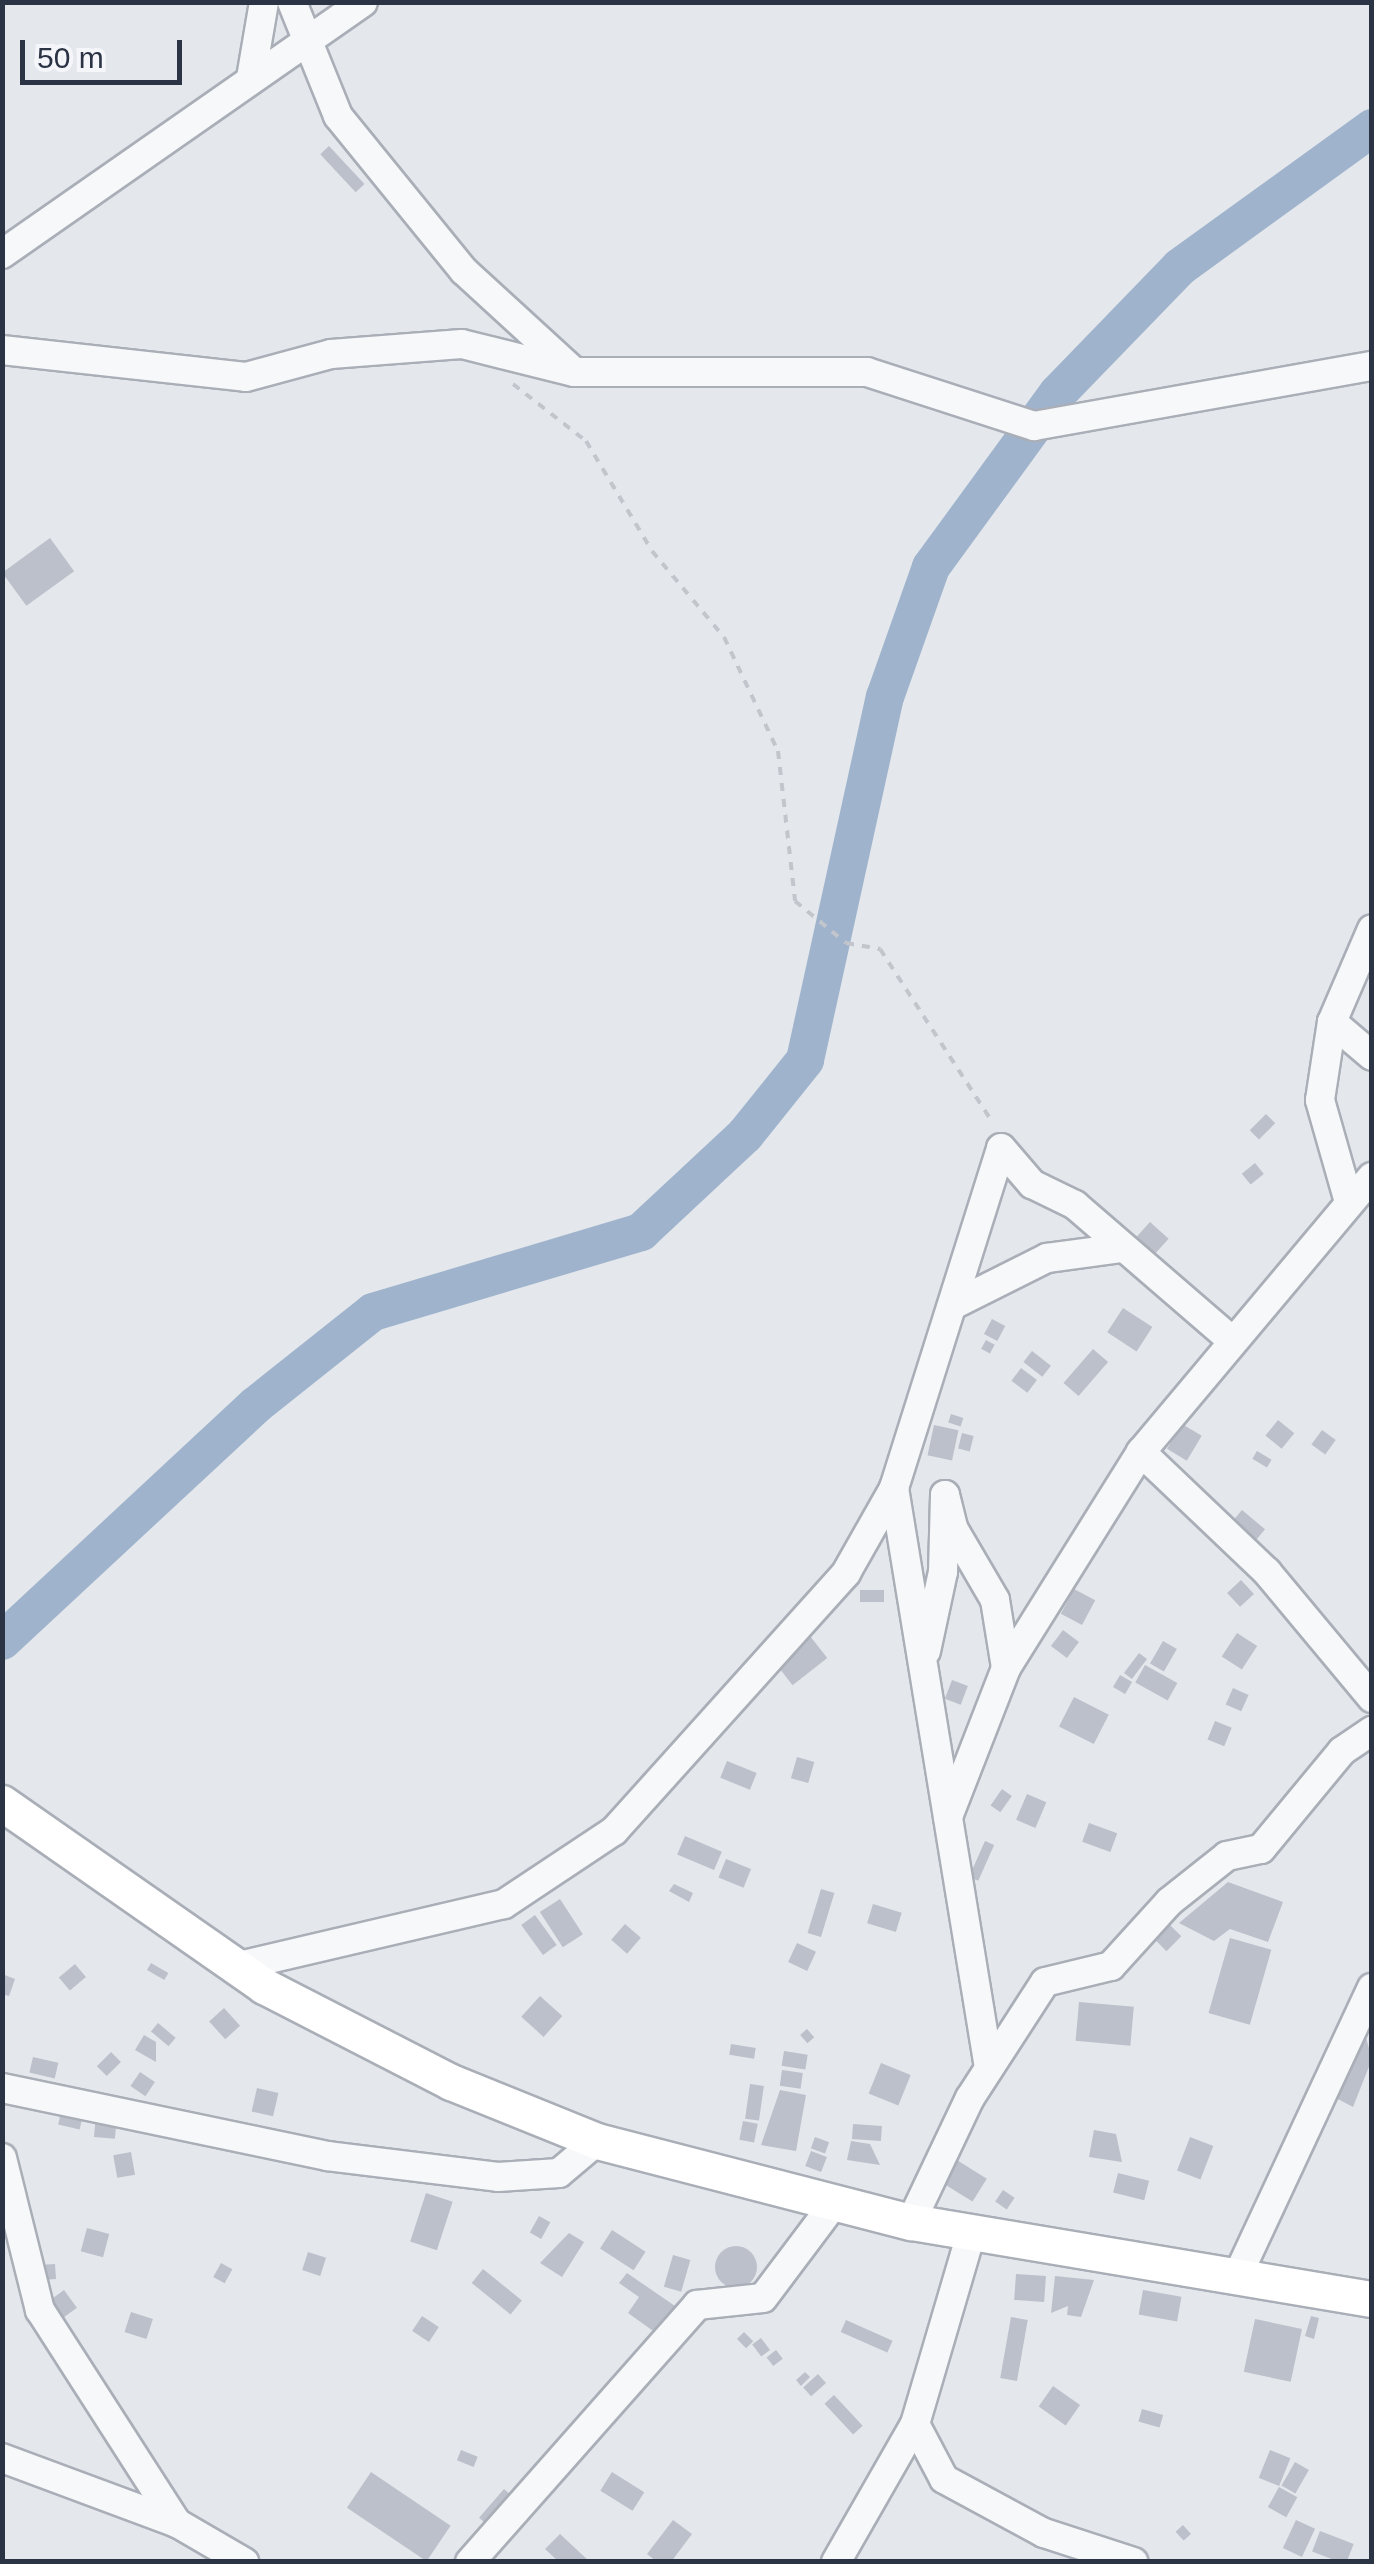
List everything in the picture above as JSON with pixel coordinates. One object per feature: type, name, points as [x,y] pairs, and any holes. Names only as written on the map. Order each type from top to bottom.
[{"type":"main road","points":[[2,1803],[235,1967],[452,2082],[597,2141],[910,2222],[1372,2299]]},
{"type":"street","points":[[251,78],[264,2]]},
{"type":"street","points":[[292,2],[304,42],[338,116],[464,272],[574,372]]},
{"type":"street","points":[[2,254],[363,2]]},
{"type":"street","points":[[2,350],[246,377],[330,354],[462,344],[574,372],[867,372],[1034,426],[1372,366]]},
{"type":"street","points":[[1349,1202],[1320,1100],[1332,1022],[1372,929]]},
{"type":"street","points":[[1332,1022],[1372,1056]]},
{"type":"street","points":[[1001,1148],[1032,1184],[1075,1205],[1228,1337]]},
{"type":"street","points":[[235,1967],[504,1904],[614,1831],[846,1573],[894,1488],[957,1303],[1001,1148]]},
{"type":"street","points":[[948,1818],[1006,1668],[1140,1452],[1228,1337],[1372,1177]]},
{"type":"street","points":[[957,1303],[1047,1258],[1122,1248]]},
{"type":"street","points":[[1140,1452],[1267,1572],[1372,1698]]},
{"type":"street","points":[[894,1488],[989,2068]]},
{"type":"street","points":[[922,1667],[944,1572],[945,1496],[953,1528],[995,1600],[1006,1668]]},
{"type":"street","points":[[910,2222],[989,2068],[1045,1982],[1111,1966],[1213,1868],[1261,1848],[1342,1751],[1372,1731]]},
{"type":"street","points":[[1237,2277],[1372,1988]]},
{"type":"street","points":[[2,2088],[328,2156],[498,2176],[558,2173],[597,2141]]},
{"type":"street","points":[[2,2158],[40,2310],[177,2523]]},
{"type":"street","points":[[470,2562],[696,2304],[764,2298],[835,2202]]},
{"type":"street","points":[[836,2562],[914,2424],[970,2234]]},
{"type":"street","points":[[914,2424],[944,2479],[1044,2533],[1134,2562]]},
{"type":"street","points":[[2,2458],[177,2523],[244,2562]]},
{"type":"path","points":[[509,380],[586,440],[652,551],[724,637],[778,750],[794,902],[846,943],[880,949],[988,1105],[1001,1148]]},
{"type":"building","points":[[329,146],[364,184],[356,192],[320,154]]},
{"type":"building","points":[[50,538],[74,571],[26,606],[2,573]]},
{"type":"building","points":[[1266,1114],[1275,1123],[1259,1139],[1250,1130]]},
{"type":"building","points":[[1255,1163],[1264,1174],[1251,1185],[1242,1174]]},
{"type":"building","points":[[1150,1222],[1169,1239],[1153,1256],[1135,1239]]},
{"type":"building","points":[[1123,1308],[1152,1327],[1137,1351],[1107,1332]]},
{"type":"building","points":[[992,1319],[1005,1326],[997,1341],[984,1334]]},
{"type":"building","points":[[986,1340],[995,1345],[990,1354],[981,1349]]},
{"type":"building","points":[[1093,1349],[1108,1362],[1079,1396],[1063,1383]]},
{"type":"building","points":[[1032,1351],[1051,1366],[1042,1377],[1023,1362]]},
{"type":"building","points":[[1021,1368],[1037,1380],[1027,1393],[1011,1381]]},
{"type":"building","points":[[951,1414],[963,1418],[961,1427],[948,1423]]},
{"type":"building","points":[[1278,1420],[1294,1433],[1282,1449],[1265,1436]]},
{"type":"building","points":[[1182,1424],[1202,1436],[1187,1461],[1167,1449]]},
{"type":"building","points":[[934,1425],[958,1430],[952,1461],[928,1455]]},
{"type":"building","points":[[1322,1430],[1336,1440],[1325,1455],[1311,1445]]},
{"type":"building","points":[[962,1433],[974,1436],[970,1451],[958,1449]]},
{"type":"building","points":[[1257,1451],[1272,1460],[1267,1467],[1252,1459]]},
{"type":"building","points":[[1242,1510],[1265,1529],[1251,1546],[1228,1527]]},
{"type":"building","points":[[1241,1580],[1254,1594],[1240,1607],[1227,1593]]},
{"type":"building","points":[[1074,1589],[1095,1600],[1082,1625],[1061,1614]]},
{"type":"building","points":[[860,1590],[884,1590],[884,1602],[860,1602]]},
{"type":"building","points":[[1063,1630],[1079,1642],[1067,1658],[1051,1646]]},
{"type":"building","points":[[1237,1633],[1257,1646],[1242,1670],[1222,1656]]},
{"type":"building","points":[[810,1636],[827,1658],[793,1685],[775,1663]]},
{"type":"building","points":[[1163,1641],[1177,1649],[1164,1672],[1150,1664]]},
{"type":"building","points":[[1139,1653],[1147,1659],[1132,1679],[1124,1673]]},
{"type":"building","points":[[1145,1665],[1177,1683],[1168,1700],[1135,1682]]},
{"type":"building","points":[[1120,1675],[1132,1682],[1125,1694],[1113,1687]]},
{"type":"building","points":[[952,1680],[968,1686],[961,1705],[945,1699]]},
{"type":"building","points":[[1233,1688],[1249,1695],[1241,1711],[1226,1704]]},
{"type":"building","points":[[1074,1697],[1109,1715],[1094,1744],[1059,1726]]},
{"type":"building","points":[[1215,1721],[1232,1728],[1224,1746],[1208,1740]]},
{"type":"building","points":[[797,1757],[814,1762],[808,1783],[791,1778]]},
{"type":"building","points":[[727,1761],[757,1773],[750,1790],[720,1778]]},
{"type":"building","points":[[1002,1789],[1012,1796],[1000,1812],[991,1805]]},
{"type":"building","points":[[1027,1794],[1046,1802],[1035,1828],[1016,1820]]},
{"type":"building","points":[[1089,1823],[1117,1833],[1110,1852],[1082,1842]]},
{"type":"building","points":[[685,1836],[722,1852],[714,1870],[677,1854]]},
{"type":"building","points":[[985,1841],[994,1845],[978,1881],[969,1877]]},
{"type":"building","points":[[726,1859],[751,1869],[744,1888],[719,1878]]},
{"type":"building","points":[[1228,1882],[1283,1902],[1268,1942],[1230,1929],[1214,1941],[1179,1923]]},
{"type":"building","points":[[674,1884],[693,1893],[689,1902],[669,1891]]},
{"type":"building","points":[[821,1889],[834,1893],[821,1937],[808,1933]]},
{"type":"building","points":[[560,1899],[583,1934],[563,1947],[540,1912]]},
{"type":"building","points":[[873,1904],[902,1913],[896,1932],[867,1923]]},
{"type":"building","points":[[535,1915],[557,1945],[543,1955],[521,1925]]},
{"type":"building","points":[[625,1924],[641,1938],[627,1954],[611,1940]]},
{"type":"building","points":[[1170,1925],[1181,1936],[1166,1951],[1155,1940]]},
{"type":"building","points":[[1230,1938],[1271,1950],[1250,2025],[1209,2013]]},
{"type":"building","points":[[797,1943],[816,1952],[807,1971],[788,1962]]},
{"type":"building","points":[[151,1963],[168,1973],[164,1980],[147,1970]]},
{"type":"building","points":[[75,1964],[86,1977],[70,1991],[59,1977]]},
{"type":"building","points":[[2,1974],[15,1979],[9,1996],[2,1994]]},
{"type":"building","points":[[540,1996],[562,2016],[544,2037],[521,2017]]},
{"type":"building","points":[[1079,2002],[1134,2007],[1130,2046],[1076,2041]]},
{"type":"building","points":[[224,2008],[240,2026],[225,2039],[209,2021]]},
{"type":"building","points":[[158,2023],[176,2038],[169,2046],[151,2031]]},
{"type":"building","points":[[807,2029],[814,2037],[807,2043],[800,2035]]},
{"type":"building","points":[[1365,2034],[1372,2059],[1353,2107],[1334,2097]]},
{"type":"building","points":[[144,2035],[156,2042],[156,2062],[135,2050]]},
{"type":"building","points":[[731,2044],[756,2048],[754,2059],[729,2055]]},
{"type":"building","points":[[784,2051],[808,2055],[805,2070],[782,2066]]},
{"type":"building","points":[[111,2052],[121,2062],[107,2076],[97,2066]]},
{"type":"building","points":[[33,2057],[58,2063],[55,2078],[29,2073]]},
{"type":"building","points":[[881,2063],[911,2075],[898,2106],[869,2094]]},
{"type":"building","points":[[782,2070],[803,2073],[801,2089],[780,2086]]},
{"type":"building","points":[[140,2072],[155,2082],[145,2096],[130,2086]]},
{"type":"building","points":[[750,2084],[764,2086],[759,2121],[745,2119]]},
{"type":"building","points":[[257,2088],[278,2093],[273,2116],[252,2111]]},
{"type":"building","points":[[780,2090],[806,2095],[796,2151],[761,2145]]},
{"type":"building","points":[[62,2108],[83,2113],[80,2130],[58,2125]]},
{"type":"building","points":[[96,2114],[117,2116],[115,2139],[94,2137]]},
{"type":"building","points":[[743,2121],[758,2124],[754,2143],[739,2140]]},
{"type":"building","points":[[853,2124],[882,2126],[881,2141],[852,2139]]},
{"type":"building","points":[[1094,2130],[1116,2134],[1122,2162],[1089,2157]]},
{"type":"building","points":[[815,2137],[829,2142],[825,2153],[811,2148]]},
{"type":"building","points":[[1190,2137],[1213,2146],[1200,2180],[1177,2171]]},
{"type":"building","points":[[851,2141],[870,2144],[880,2165],[847,2160]]},
{"type":"building","points":[[811,2151],[827,2157],[821,2172],[805,2166]]},
{"type":"building","points":[[131,2152],[135,2175],[117,2178],[113,2155]]},
{"type":"building","points":[[952,2157],[987,2179],[972,2202],[938,2180]]},
{"type":"building","points":[[1118,2173],[1149,2181],[1144,2200],[1113,2192]]},
{"type":"building","points":[[1003,2190],[1015,2198],[1007,2209],[995,2202]]},
{"type":"building","points":[[426,2193],[453,2202],[437,2250],[410,2242]]},
{"type":"building","points":[[539,2216],[550,2222],[541,2239],[530,2233]]},
{"type":"building","points":[[87,2228],[109,2234],[103,2257],[81,2251]]},
{"type":"building","points":[[612,2230],[646,2252],[634,2270],[600,2248]]},
{"type":"building","points":[[569,2233],[584,2242],[562,2277],[540,2263]]},
{"type":"building","points":[[736,2246],[751,2252],[757,2267],[751,2282],[736,2288],[721,2282],[715,2267],[721,2252]]},
{"type":"building","points":[[308,2252],[326,2258],[320,2276],[302,2270]]},
{"type":"building","points":[[673,2255],[690,2260],[681,2292],[664,2287]]},
{"type":"building","points":[[221,2263],[232,2269],[225,2283],[213,2277]]},
{"type":"building","points":[[55,2264],[56,2279],[37,2280],[36,2265]]},
{"type":"building","points":[[483,2269],[522,2300],[511,2314],[472,2283]]},
{"type":"building","points":[[627,2273],[675,2306],[656,2333],[628,2313],[639,2297],[619,2283]]},
{"type":"building","points":[[1016,2274],[1046,2276],[1044,2302],[1014,2300]]},
{"type":"building","points":[[1055,2276],[1094,2280],[1081,2317],[1067,2315],[1068,2306],[1051,2313]]},
{"type":"building","points":[[64,2290],[77,2308],[62,2319],[49,2301]]},
{"type":"building","points":[[1143,2290],[1181,2297],[1177,2321],[1139,2315]]},
{"type":"building","points":[[131,2312],[153,2319],[146,2339],[125,2332]]},
{"type":"building","points":[[422,2316],[439,2327],[429,2342],[412,2331]]},
{"type":"building","points":[[1311,2316],[1319,2318],[1314,2339],[1305,2336]]},
{"type":"building","points":[[1011,2317],[1028,2320],[1017,2381],[1000,2378]]},
{"type":"building","points":[[1255,2319],[1302,2329],[1291,2382],[1244,2372]]},
{"type":"building","points":[[846,2320],[893,2341],[887,2353],[841,2332]]},
{"type":"building","points":[[744,2332],[753,2341],[746,2348],[737,2339]]},
{"type":"building","points":[[761,2338],[770,2350],[761,2357],[752,2345]]},
{"type":"building","points":[[776,2350],[783,2359],[773,2366],[767,2357]]},
{"type":"building","points":[[805,2372],[810,2377],[801,2386],[796,2380]]},
{"type":"building","points":[[818,2374],[826,2383],[811,2396],[803,2387]]},
{"type":"building","points":[[1053,2386],[1080,2405],[1066,2425],[1039,2406]]},
{"type":"building","points":[[834,2395],[863,2426],[853,2435],[824,2404]]},
{"type":"building","points":[[1142,2409],[1163,2415],[1160,2428],[1138,2421]]},
{"type":"building","points":[[461,2450],[478,2457],[474,2467],[457,2460]]},
{"type":"building","points":[[1270,2450],[1290,2458],[1279,2486],[1259,2478]]},
{"type":"building","points":[[1295,2462],[1309,2470],[1295,2493],[1282,2485]]},
{"type":"building","points":[[371,2472],[451,2526],[427,2561],[347,2508]]},
{"type":"building","points":[[612,2472],[644,2492],[633,2511],[600,2491]]},
{"type":"building","points":[[1279,2487],[1297,2497],[1286,2517],[1268,2507]]},
{"type":"building","points":[[504,2489],[519,2502],[494,2531],[479,2518]]},
{"type":"building","points":[[673,2520],[692,2534],[671,2562],[657,2562],[647,2554]]},
{"type":"building","points":[[1296,2520],[1315,2529],[1302,2557],[1283,2548]]},
{"type":"building","points":[[1183,2525],[1191,2534],[1184,2541],[1176,2532]]},
{"type":"building","points":[[1320,2531],[1354,2544],[1347,2562],[1312,2552]]},
{"type":"building","points":[[560,2534],[590,2562],[559,2562],[545,2549]]},
{"type":"waterway","points":[[2,1641],[256,1405],[373,1312],[641,1232],[745,1135],[805,1060],[885,697],[931,567],[1058,393],[1180,267],[1372,128]]}]
